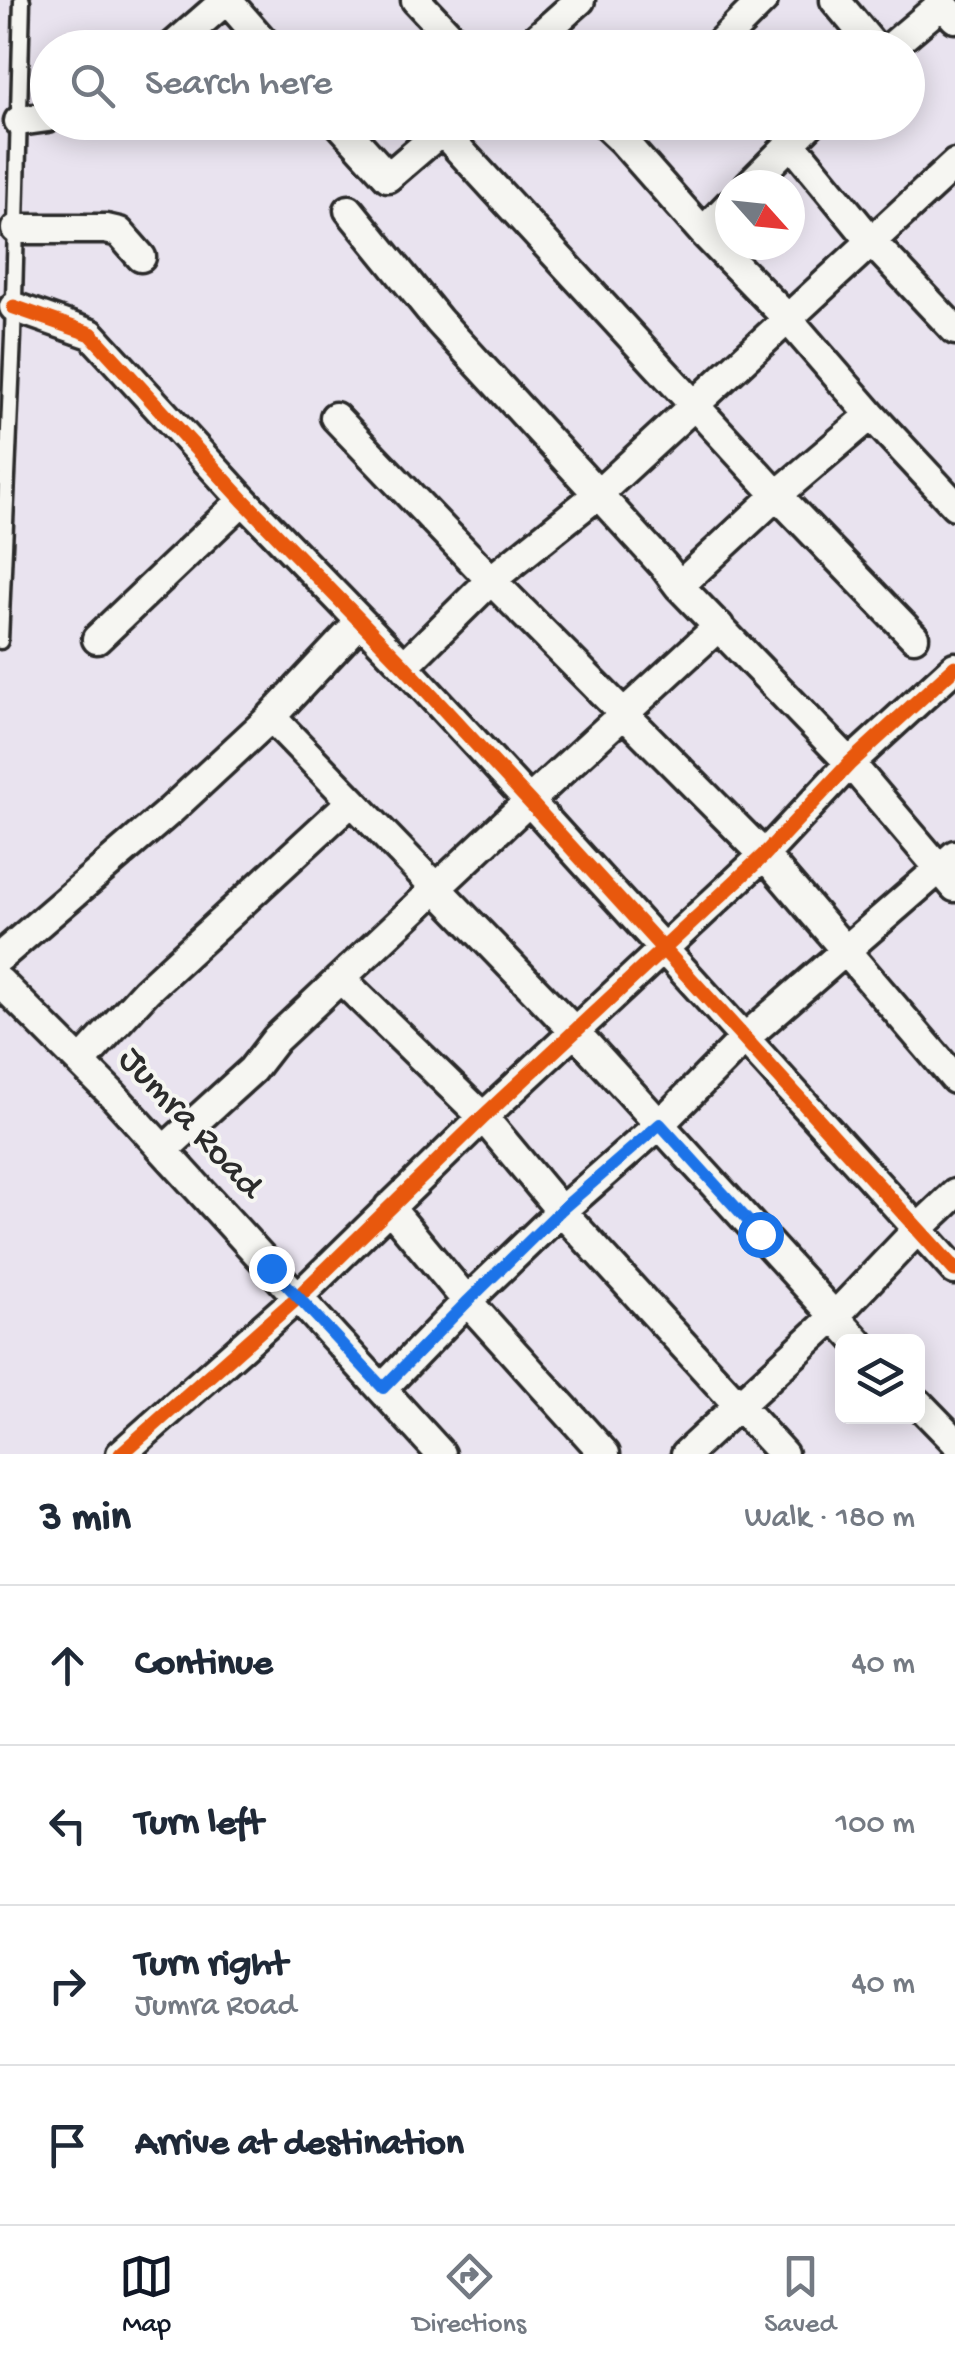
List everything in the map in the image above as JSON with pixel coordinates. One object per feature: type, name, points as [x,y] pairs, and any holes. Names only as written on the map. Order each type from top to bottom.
[{"type":"street","points":[[192,30],[226,0],[254,30]]},
{"type":"street","points":[[416,0],[444,30]]},
{"type":"street","points":[[546,30],[579,0]]},
{"type":"street","points":[[734,30],[763,0]]},
{"type":"street","points":[[835,0],[860,30]]},
{"type":"street","points":[[915,30],[948,7]]},
{"type":"street","points":[[18,120],[30,119]]},
{"type":"street","points":[[354,140],[388,177],[432,140]]},
{"type":"street","points":[[459,140],[694,405],[914,637]]},
{"type":"street","points":[[630,140],[703,232],[788,319],[955,505]]},
{"type":"street","points":[[764,170],[794,140]]},
{"type":"street","points":[[791,143],[872,242],[955,330]]},
{"type":"street","points":[[404,666],[491,580],[597,494],[955,164]]},
{"type":"street","points":[[349,210],[439,321],[679,586],[950,870],[846,950],[745,1038],[660,1124],[561,1210],[383,1388]]},
{"type":"street","points":[[703,232],[715,220]]},
{"type":"street","points":[[16,230],[106,228],[119,232],[141,257]]},
{"type":"street","points":[[14,307],[92,334],[529,801],[955,1270]]},
{"type":"street","points":[[679,586],[871,415]]},
{"type":"street","points":[[335,417],[764,855],[955,1079]]},
{"type":"street","points":[[97,639],[244,500]]},
{"type":"street","points":[[0,957],[271,717],[360,622]]},
{"type":"street","points":[[164,1150],[529,801],[719,626]]},
{"type":"street","points":[[121,1454],[297,1298],[764,855],[850,763],[955,666]]},
{"type":"street","points":[[271,717],[576,1033],[850,1334]]},
{"type":"street","points":[[81,1062],[146,990],[352,802]]},
{"type":"street","points":[[341,980],[484,1117],[561,1210],[783,1454]]},
{"type":"street","name":"Jumra Road","points":[[0,982],[164,1150],[441,1454]]},
{"type":"street","points":[[686,1454],[834,1317],[955,1194]]},
{"type":"street","points":[[389,1207],[605,1454]]},
{"type":"street","points":[[925,1410],[955,1441]]},
{"type":"lane","points":[[0,641],[22,0]]},
{"type":"cycle path","points":[[14,307],[91,334],[529,801],[955,1270]]},
{"type":"cycle path","points":[[121,1454],[297,1298],[483,1117],[764,855],[850,763],[955,667]]},
{"type":"route","points":[[271,1268],[383,1388],[561,1210],[660,1124],[760,1234]]}]
